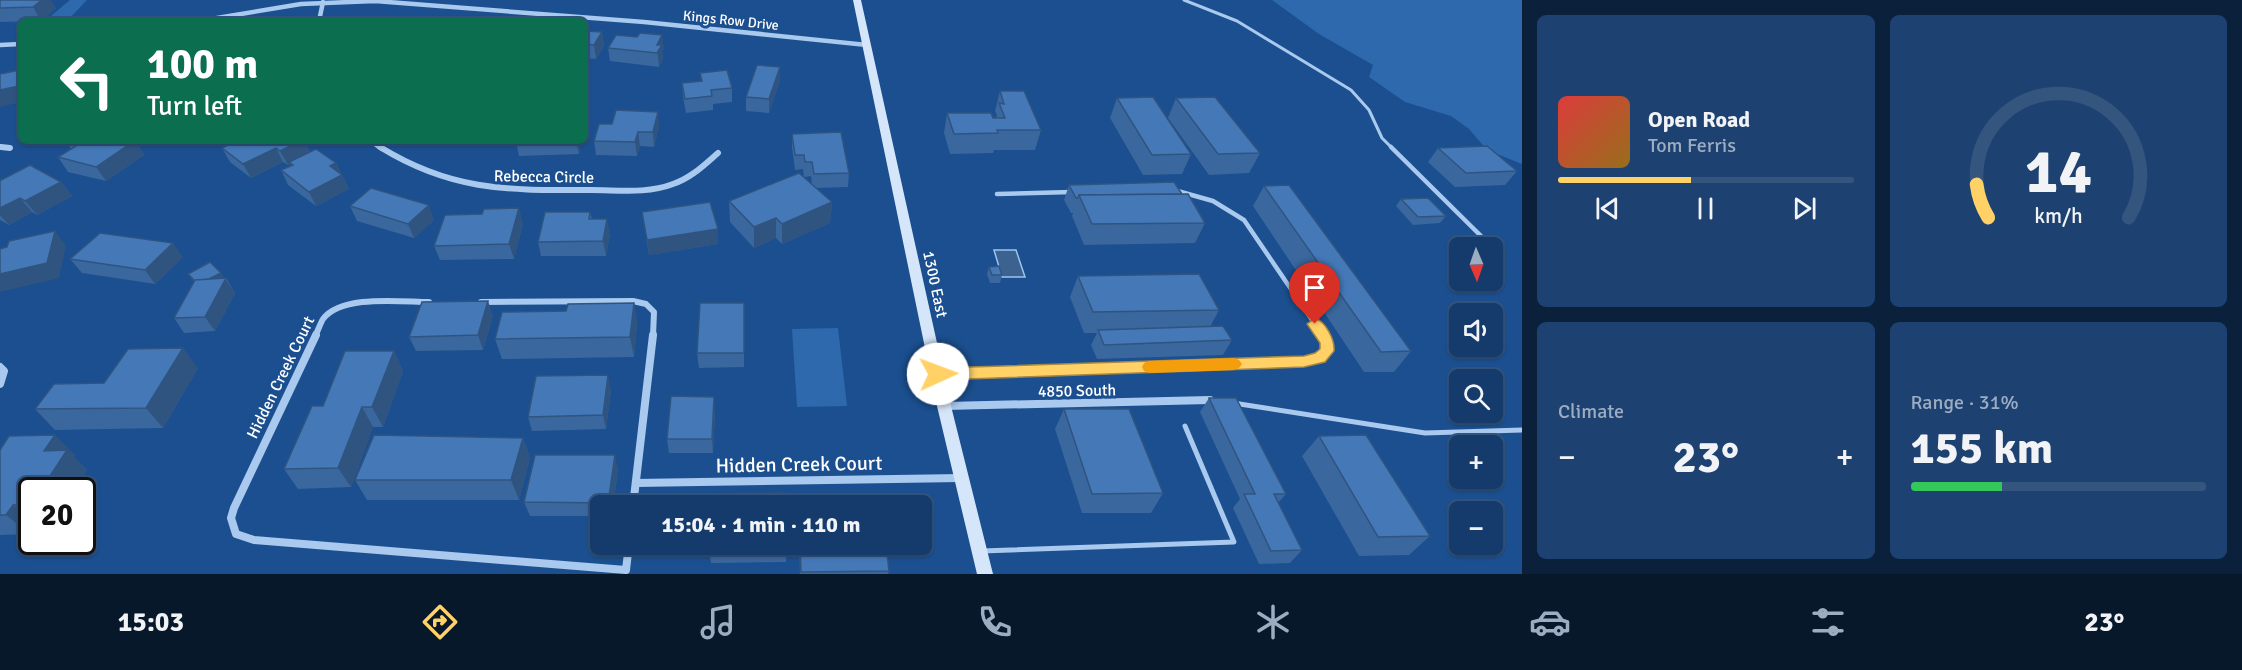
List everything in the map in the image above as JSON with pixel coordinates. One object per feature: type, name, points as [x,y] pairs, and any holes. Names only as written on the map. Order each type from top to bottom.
[{"type":"main road","name":"1300 East","points":[[857,0],[944,406],[985,574]]},
{"type":"street","name":"Kings Row Drive","points":[[219,18],[323,2],[375,1],[699,27],[867,45]]},
{"type":"street","points":[[320,18],[323,2]]},
{"type":"street","points":[[0,45],[18,44]]},
{"type":"street","name":"Rebecca Circle","points":[[375,144],[410,166],[439,178],[471,187],[518,191],[660,188],[691,176],[718,153]]},
{"type":"street","points":[[0,147],[10,148]]},
{"type":"street","points":[[466,302],[633,301],[651,307],[655,322],[634,495]]},
{"type":"street","name":"Hidden Creek Court","points":[[443,302],[352,304],[338,308],[324,318],[234,508],[231,518],[236,534],[254,540],[626,570],[628,555]]},
{"type":"street","points":[[0,384],[2,369]]},
{"type":"street","name":"4850 South","points":[[944,406],[1210,400]]},
{"type":"street","name":"Hidden Creek Court","points":[[636,483],[962,478]]},
{"type":"lane","points":[[1184,0],[1237,21],[1351,90],[1370,110],[1382,138],[1482,237]]},
{"type":"lane","points":[[938,374],[1304,362],[1320,358],[1327,351],[1327,342],[1244,220],[1213,201],[1171,189]]},
{"type":"lane","points":[[997,195],[1078,192]]},
{"type":"lane","points":[[1210,400],[1425,433],[1522,430]]},
{"type":"lane","points":[[979,551],[1234,542],[1185,426]]},
{"type":"shaded area","points":[[70,0],[87,0],[70,18],[49,18]]},
{"type":"shaded area","points":[[1272,0],[1522,0],[1522,164],[1487,150],[1469,129],[1451,116],[1405,102],[1369,77],[1373,65],[1319,34]]},
{"type":"shaded area","points":[[994,250],[1016,250],[1025,277],[1002,277]]},
{"type":"shaded area","points":[[838,328],[847,406],[797,407],[792,329]]},
{"type":"building","points":[[0,0],[42,0],[33,7],[0,8]]},
{"type":"building","points":[[588,31],[602,32],[594,45],[588,44]]},
{"type":"building","points":[[640,33],[662,35],[657,45],[662,45],[657,53],[608,48],[616,35],[637,37]]},
{"type":"building","points":[[757,65],[780,67],[769,99],[746,97]]},
{"type":"building","points":[[18,70],[18,86],[0,90],[0,74]]},
{"type":"building","points":[[727,70],[732,88],[711,90],[712,96],[685,99],[682,83],[702,81],[700,73]]},
{"type":"building","points":[[1000,91],[1024,91],[1041,130],[997,130],[998,133],[954,134],[947,113],[991,113],[993,118],[1005,118],[999,103],[1004,104]]},
{"type":"building","points":[[1153,97],[1191,154],[1152,155],[1117,98]]},
{"type":"building","points":[[1215,97],[1260,153],[1218,154],[1176,98]]},
{"type":"building","points":[[616,110],[658,112],[653,132],[638,132],[635,142],[594,141],[599,124],[612,124]]},
{"type":"building","points":[[841,132],[849,173],[814,174],[812,162],[805,162],[804,155],[795,155],[792,134]]},
{"type":"building","points":[[79,144],[130,144],[96,167],[58,157]]},
{"type":"building","points":[[230,144],[295,144],[280,151],[276,148],[243,164],[222,148]]},
{"type":"building","points":[[1487,146],[1517,171],[1466,173],[1438,148]]},
{"type":"building","points":[[316,149],[336,163],[330,166],[342,175],[309,192],[281,170],[293,165],[289,162]]},
{"type":"building","points":[[30,165],[61,182],[25,201],[20,198],[0,208],[0,179]]},
{"type":"building","points":[[799,173],[832,202],[782,224],[776,218],[754,227],[729,201]]},
{"type":"building","points":[[1174,182],[1182,194],[1079,195],[1076,198],[1069,185]]},
{"type":"building","points":[[1289,185],[1411,351],[1381,352],[1264,186]]},
{"type":"building","points":[[371,188],[429,205],[408,224],[350,206]]},
{"type":"building","points":[[1188,194],[1205,223],[1092,224],[1079,195]]},
{"type":"building","points":[[1428,198],[1446,216],[1418,217],[1401,199]]},
{"type":"building","points":[[710,202],[718,229],[647,240],[642,212]]},
{"type":"building","points":[[519,208],[509,244],[434,246],[445,215],[482,214],[484,209]]},
{"type":"building","points":[[545,212],[590,212],[589,219],[607,219],[603,241],[538,242]]},
{"type":"building","points":[[55,231],[47,263],[0,274],[0,249],[7,247],[9,241]]},
{"type":"building","points":[[100,233],[173,243],[145,270],[70,259]]},
{"type":"building","points":[[210,262],[221,273],[209,279],[195,281],[188,274]]},
{"type":"building","points":[[999,266],[1002,275],[992,275],[989,267]]},
{"type":"building","points":[[1199,274],[1219,310],[1093,312],[1078,276]]},
{"type":"building","points":[[226,278],[205,317],[174,318],[195,280]]},
{"type":"building","points":[[488,301],[478,335],[409,337],[422,302]]},
{"type":"building","points":[[634,303],[630,337],[495,339],[502,312],[566,311],[568,304]]},
{"type":"building","points":[[700,303],[744,303],[744,353],[697,353]]},
{"type":"building","points":[[1223,326],[1232,340],[1104,345],[1098,330]]},
{"type":"building","points":[[183,348],[146,408],[35,409],[54,384],[104,383],[128,349]]},
{"type":"building","points":[[345,351],[394,351],[372,407],[362,407],[338,468],[284,469],[312,406],[323,406]]},
{"type":"building","points":[[608,375],[603,415],[528,417],[536,376]]},
{"type":"building","points":[[671,396],[714,397],[712,439],[667,439]]},
{"type":"building","points":[[1209,398],[1236,398],[1286,494],[1274,494],[1302,550],[1271,551],[1244,494],[1255,494]]},
{"type":"building","points":[[1064,409],[1129,409],[1163,493],[1092,494]]},
{"type":"building","points":[[55,435],[44,451],[67,450],[49,477],[18,477],[18,505],[13,505],[6,515],[0,515],[0,450],[9,436]]},
{"type":"building","points":[[374,435],[523,438],[511,480],[355,480]]},
{"type":"building","points":[[1366,435],[1430,536],[1378,537],[1319,436]]},
{"type":"building","points":[[535,455],[615,455],[609,495],[590,495],[590,503],[524,502]]},
{"type":"building","points":[[785,493],[785,495],[689,495]]},
{"type":"building","points":[[800,555],[887,555],[889,571],[801,572]]},
{"type":"slow traffic","points":[[1149,367],[1234,364]]},
{"type":"route","points":[[938,374],[1304,362],[1320,358],[1327,351],[1327,342],[1315,324]]}]
